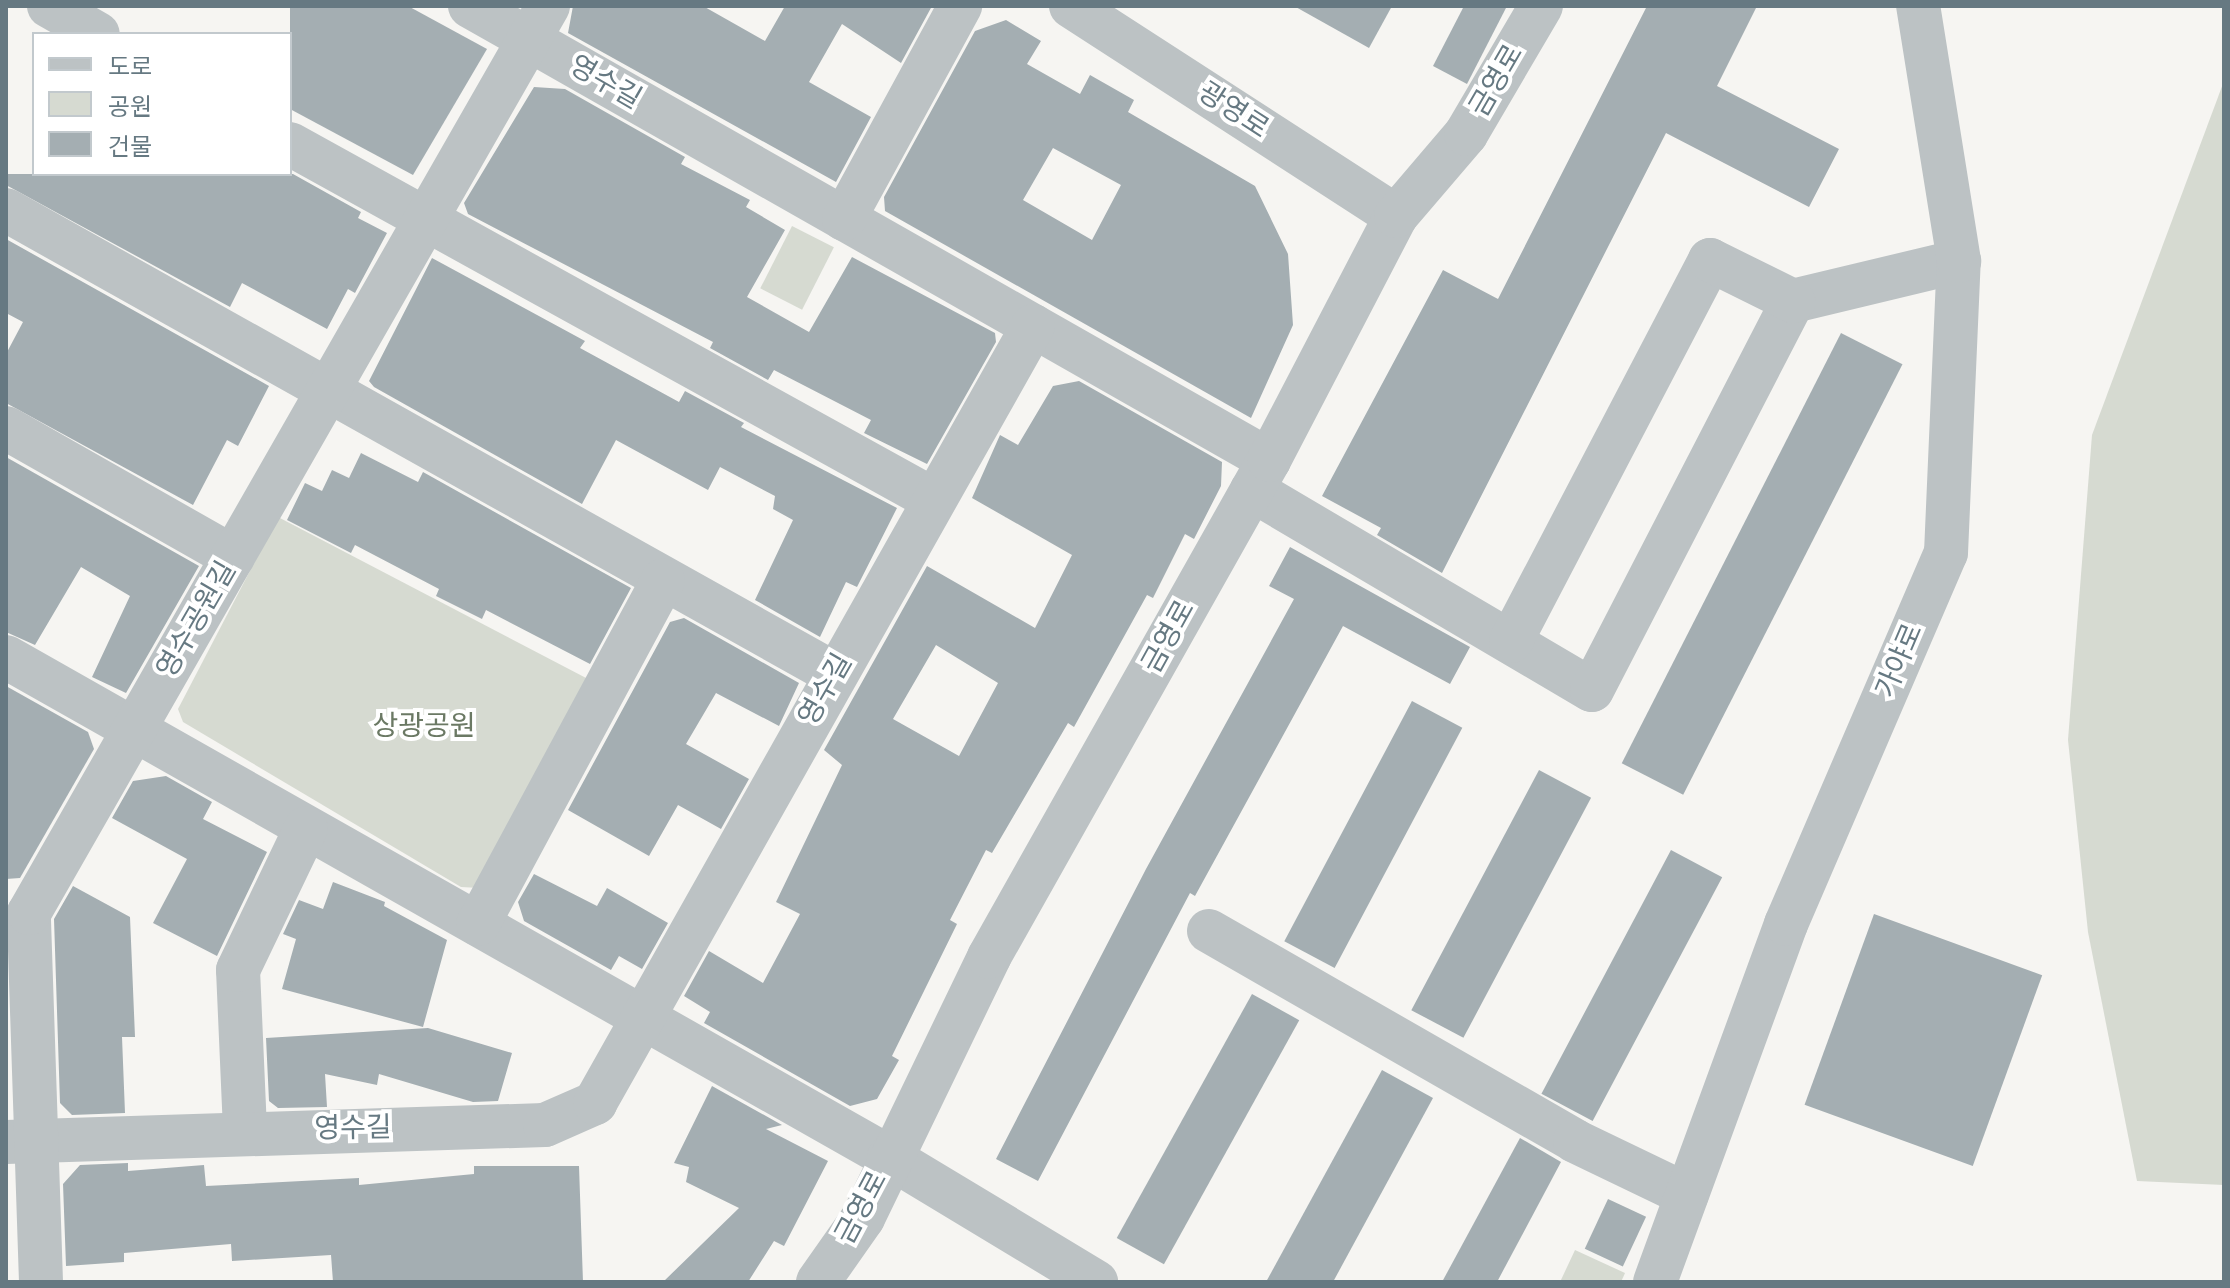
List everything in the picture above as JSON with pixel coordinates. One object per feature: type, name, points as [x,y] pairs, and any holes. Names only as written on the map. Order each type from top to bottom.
[{"type":"street","points":[[49,6],[94,32]]},
{"type":"street","name":"영수길","points":[[21,1141],[245,1130],[545,1125],[595,1103],[640,1018],[1033,326],[844,219],[538,23],[470,6]]},
{"type":"street","points":[[844,219],[960,6]]},
{"type":"street","name":"광영로","points":[[1071,6],[1396,216]]},
{"type":"street","name":"금영로","points":[[818,1282],[863,1218],[889,1157],[989,957],[1260,475],[1396,216],[1466,134],[1541,6]]},
{"type":"street","name":"가야로","points":[[1655,1282],[1786,924],[1946,553],[1959,261],[1918,6]]},
{"type":"street","name":"영수공원길","points":[[41,1282],[21,1141],[18,906],[134,729],[538,23]]},
{"type":"street","points":[[292,145],[934,500]]},
{"type":"street","points":[[6,210],[663,581],[835,674]]},
{"type":"street","points":[[1511,641],[1710,260],[1793,301],[1959,261]]},
{"type":"street","points":[[1033,326],[1511,641],[1592,690],[1793,301]]},
{"type":"street","points":[[6,428],[233,557]]},
{"type":"street","points":[[478,924],[663,581]]},
{"type":"street","points":[[6,657],[889,1157],[1096,1282]]},
{"type":"street","points":[[245,1130],[238,970],[306,828]]},
{"type":"street","points":[[1209,931],[1575,1141],[1687,1195]]},
{"type":"green space","points":[[2224,81],[2224,1185],[2137,1181],[2088,932],[2068,740],[2092,435]]},
{"type":"green space","points":[[792,226],[834,247],[802,310],[760,288]]},
{"type":"green space","name":"상광공원","points":[[278,517],[588,679],[480,888],[461,887],[183,722],[178,709]]},
{"type":"green space","points":[[1575,1250],[1625,1273],[1621,1282],[1560,1282]]},
{"type":"building","points":[[290,6],[408,6],[487,49],[413,175],[292,110]]},
{"type":"building","points":[[573,6],[703,6],[765,41],[785,6],[932,6],[901,63],[842,24],[809,82],[871,117],[836,182],[568,33]]},
{"type":"building","points":[[1294,6],[1392,6],[1369,48]]},
{"type":"building","points":[[1464,6],[1507,6],[1467,84],[1433,66]]},
{"type":"building","points":[[1647,6],[1757,6],[1717,86],[1839,149],[1809,207],[1666,133],[1442,573],[1377,535],[1381,528],[1322,496],[1443,270],[1498,299]]},
{"type":"building","points":[[1006,20],[1041,41],[1027,64],[1080,94],[1090,75],[1134,100],[1128,112],[1255,186],[1288,254],[1293,325],[1251,418],[885,211],[884,197],[975,31]],"holes":[[[1053,148],[1121,185],[1092,240],[1023,200]]]},
{"type":"building","points":[[534,87],[565,89],[685,157],[681,164],[750,200],[746,207],[785,230],[747,297],[809,332],[852,257],[995,333],[996,342],[927,464],[864,433],[871,420],[774,370],[768,380],[710,348],[713,342],[468,214],[464,203]]},
{"type":"building","points":[[6,174],[293,174],[361,212],[358,218],[387,233],[355,293],[348,289],[327,329],[242,283],[230,307],[6,185]]},
{"type":"building","points":[[6,239],[269,386],[238,446],[227,440],[193,505],[6,403],[6,354],[23,322],[6,313]]},
{"type":"building","points":[[432,258],[585,341],[580,348],[679,402],[685,391],[744,423],[741,427],[897,508],[857,587],[846,582],[820,637],[755,600],[793,520],[773,509],[775,496],[720,467],[708,490],[616,440],[582,504],[374,387],[369,381]]},
{"type":"building","points":[[1841,333],[1902,364],[1683,795],[1622,763]]},
{"type":"building","points":[[1079,381],[1222,462],[1221,486],[1194,539],[1185,534],[1153,598],[1147,595],[1074,727],[1068,723],[992,853],[986,850],[950,920],[957,924],[892,1056],[899,1060],[877,1099],[850,1106],[704,1023],[710,1012],[684,996],[709,951],[763,983],[800,914],[776,902],[842,765],[824,750],[927,566],[1035,628],[1072,555],[972,498],[1000,435],[1018,445],[1053,386]],"holes":[[[936,645],[998,683],[959,756],[893,719]]]},
{"type":"building","points":[[361,453],[418,482],[423,472],[631,588],[590,664],[486,610],[482,619],[436,596],[439,589],[355,545],[351,553],[287,520],[305,483],[322,491],[332,470],[349,478]]},
{"type":"building","points":[[6,457],[199,566],[126,693],[92,677],[130,596],[81,567],[35,645],[6,632]]},
{"type":"building","points":[[1290,547],[1470,647],[1450,684],[1343,626],[1195,896],[1190,893],[1038,1181],[996,1159],[1146,869],[1294,599],[1269,586]]},
{"type":"building","points":[[684,618],[799,683],[779,726],[716,693],[686,744],[749,779],[721,829],[678,805],[649,856],[568,810],[670,622]]},
{"type":"building","points":[[6,686],[88,732],[94,749],[20,878],[6,879]]},
{"type":"building","points":[[1412,701],[1462,728],[1335,968],[1284,941]]},
{"type":"building","points":[[1539,770],[1591,798],[1463,1038],[1411,1010]]},
{"type":"building","points":[[166,776],[212,802],[203,819],[267,852],[217,956],[153,923],[187,859],[112,818],[133,781]]},
{"type":"building","points":[[1671,850],[1722,877],[1593,1121],[1541,1094]]},
{"type":"building","points":[[534,874],[597,906],[607,888],[668,923],[642,969],[619,956],[611,970],[524,921],[518,902]]},
{"type":"building","points":[[333,882],[385,902],[384,906],[447,940],[423,1027],[282,989],[296,939],[283,934],[299,900],[323,909]]},
{"type":"building","points":[[73,886],[130,917],[135,1037],[122,1037],[125,1113],[72,1115],[60,1103],[54,919]]},
{"type":"building","points":[[1874,914],[2042,975],[1973,1166],[1805,1105]]},
{"type":"building","points":[[1252,994],[1299,1020],[1164,1264],[1117,1238]]},
{"type":"building","points":[[428,1028],[512,1053],[498,1101],[473,1102],[379,1074],[377,1085],[325,1074],[327,1107],[278,1108],[269,1101],[266,1038]]},
{"type":"building","points":[[1382,1070],[1433,1098],[1333,1282],[1266,1282]]},
{"type":"building","points":[[712,1086],[782,1125],[766,1129],[828,1161],[784,1246],[774,1241],[748,1282],[663,1282],[739,1208],[686,1182],[689,1167],[674,1163]]},
{"type":"building","points":[[1520,1138],[1561,1162],[1497,1282],[1442,1282]]},
{"type":"building","points":[[128,1163],[128,1171],[204,1165],[206,1186],[359,1178],[359,1185],[474,1174],[474,1166],[579,1166],[583,1282],[333,1282],[331,1255],[232,1261],[231,1244],[124,1253],[124,1262],[66,1266],[63,1184],[80,1165]]},
{"type":"building","points":[[1608,1199],[1646,1217],[1623,1267],[1585,1249]]}]
